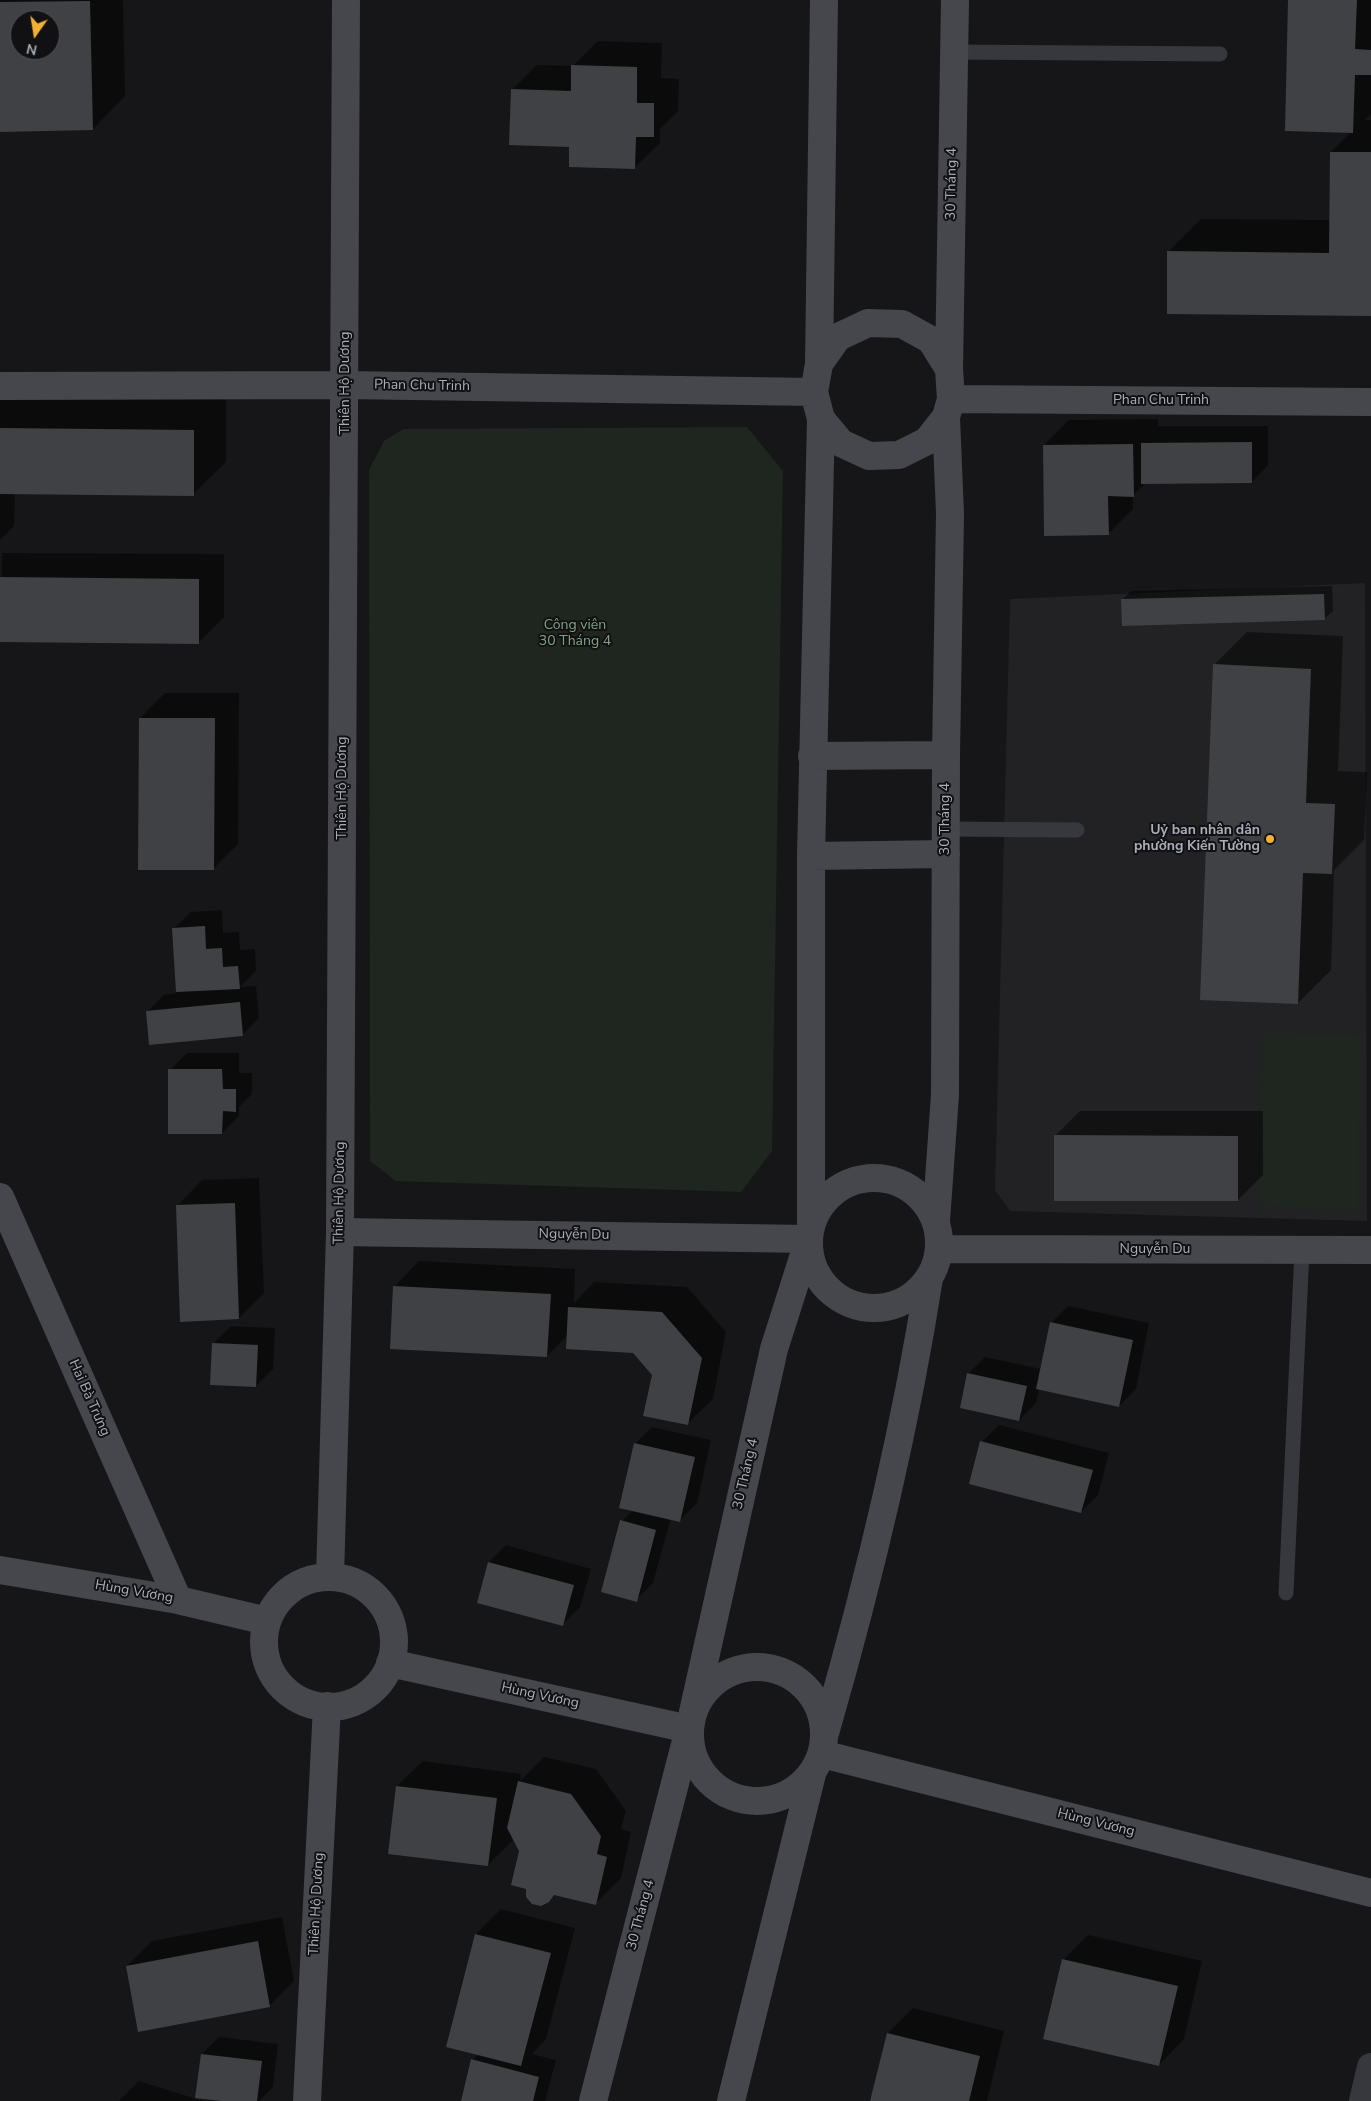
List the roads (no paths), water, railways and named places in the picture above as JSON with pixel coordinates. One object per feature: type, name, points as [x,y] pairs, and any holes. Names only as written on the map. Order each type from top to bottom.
[{"type":"street","name":"Thiên Hộ Dương","points":[[330,1577],[340,1232],[346,385],[346,0]]},
{"type":"street","name":"30 Tháng 4","points":[[824,0],[819,364],[814,392],[821,419],[812,756],[810,1258],[818,1278],[833,1294],[852,1305],[874,1308],[896,1305],[915,1294],[929,1278]]},
{"type":"street","name":"30 Tháng 4","points":[[731,2101],[820,1754],[850,1645],[914,1375],[929,1278],[939,1249],[936,1221],[945,1094],[946,755],[950,514],[948,408],[955,0]]},
{"type":"street","name":"30 Tháng 4","points":[[819,364],[838,337],[868,323],[902,324],[931,340],[949,369]]},
{"type":"street","name":"Phan Chu Trinh","points":[[0,386],[346,385],[814,392]]},
{"type":"street","name":"Phan Chu Trinh","points":[[948,408],[1371,402]]},
{"type":"street","name":"30 Tháng 4","points":[[821,419],[841,443],[869,456],[899,455],[927,441],[948,408]]},
{"type":"street","points":[[812,756],[946,755]]},
{"type":"street","points":[[811,856],[946,841]]},
{"type":"street","name":"30 Tháng 4","points":[[593,2101],[691,1721],[774,1350],[810,1231],[825,1200],[846,1184],[873,1178],[899,1183],[921,1198],[936,1221]]},
{"type":"street","name":"Hai Bà Trưng","points":[[0,1197],[178,1600]]},
{"type":"street","name":"Nguyễn Du","points":[[340,1232],[810,1231]]},
{"type":"street","name":"Nguyễn Du","points":[[939,1249],[1371,1250]]},
{"type":"street","name":"Hùng Vương","points":[[0,1570],[178,1600],[267,1621]]},
{"type":"street","points":[[330,1577],[350,1580],[368,1590],[382,1604],[391,1623],[394,1643],[390,1663],[381,1681],[366,1695],[348,1704],[327,1706],[302,1700],[289,1693],[275,1679],[266,1661],[264,1641],[267,1621],[276,1603],[290,1588],[309,1580],[330,1577]]},
{"type":"street","name":"Hùng Vương","points":[[390,1663],[691,1721]]},
{"type":"street","points":[[754,1666],[781,1671],[804,1685],[820,1707],[820,1754],[798,1788],[781,1797],[762,1801],[743,1799],[725,1793],[710,1782],[698,1766],[691,1748],[691,1721],[707,1689],[728,1672],[754,1666]]},
{"type":"street","name":"Thiên Hộ Dương","points":[[306,2101],[327,1706]]},
{"type":"street","name":"Hùng Vương","points":[[820,1754],[1371,1893]]},
{"type":"street","points":[[1363,2101],[1371,2067]]},
{"type":"lane","points":[[954,52],[1220,54]]},
{"type":"lane","points":[[946,841],[1077,830]]},
{"type":"lane","points":[[1286,1594],[1302,1250]]},
{"type":"place","name":"Uỷ ban nhân dân phường Kiến Tường","points":[[1270,839]]},
{"type":"park label","name":"Công viên 30 Tháng 4","points":[[575,634]]}]
